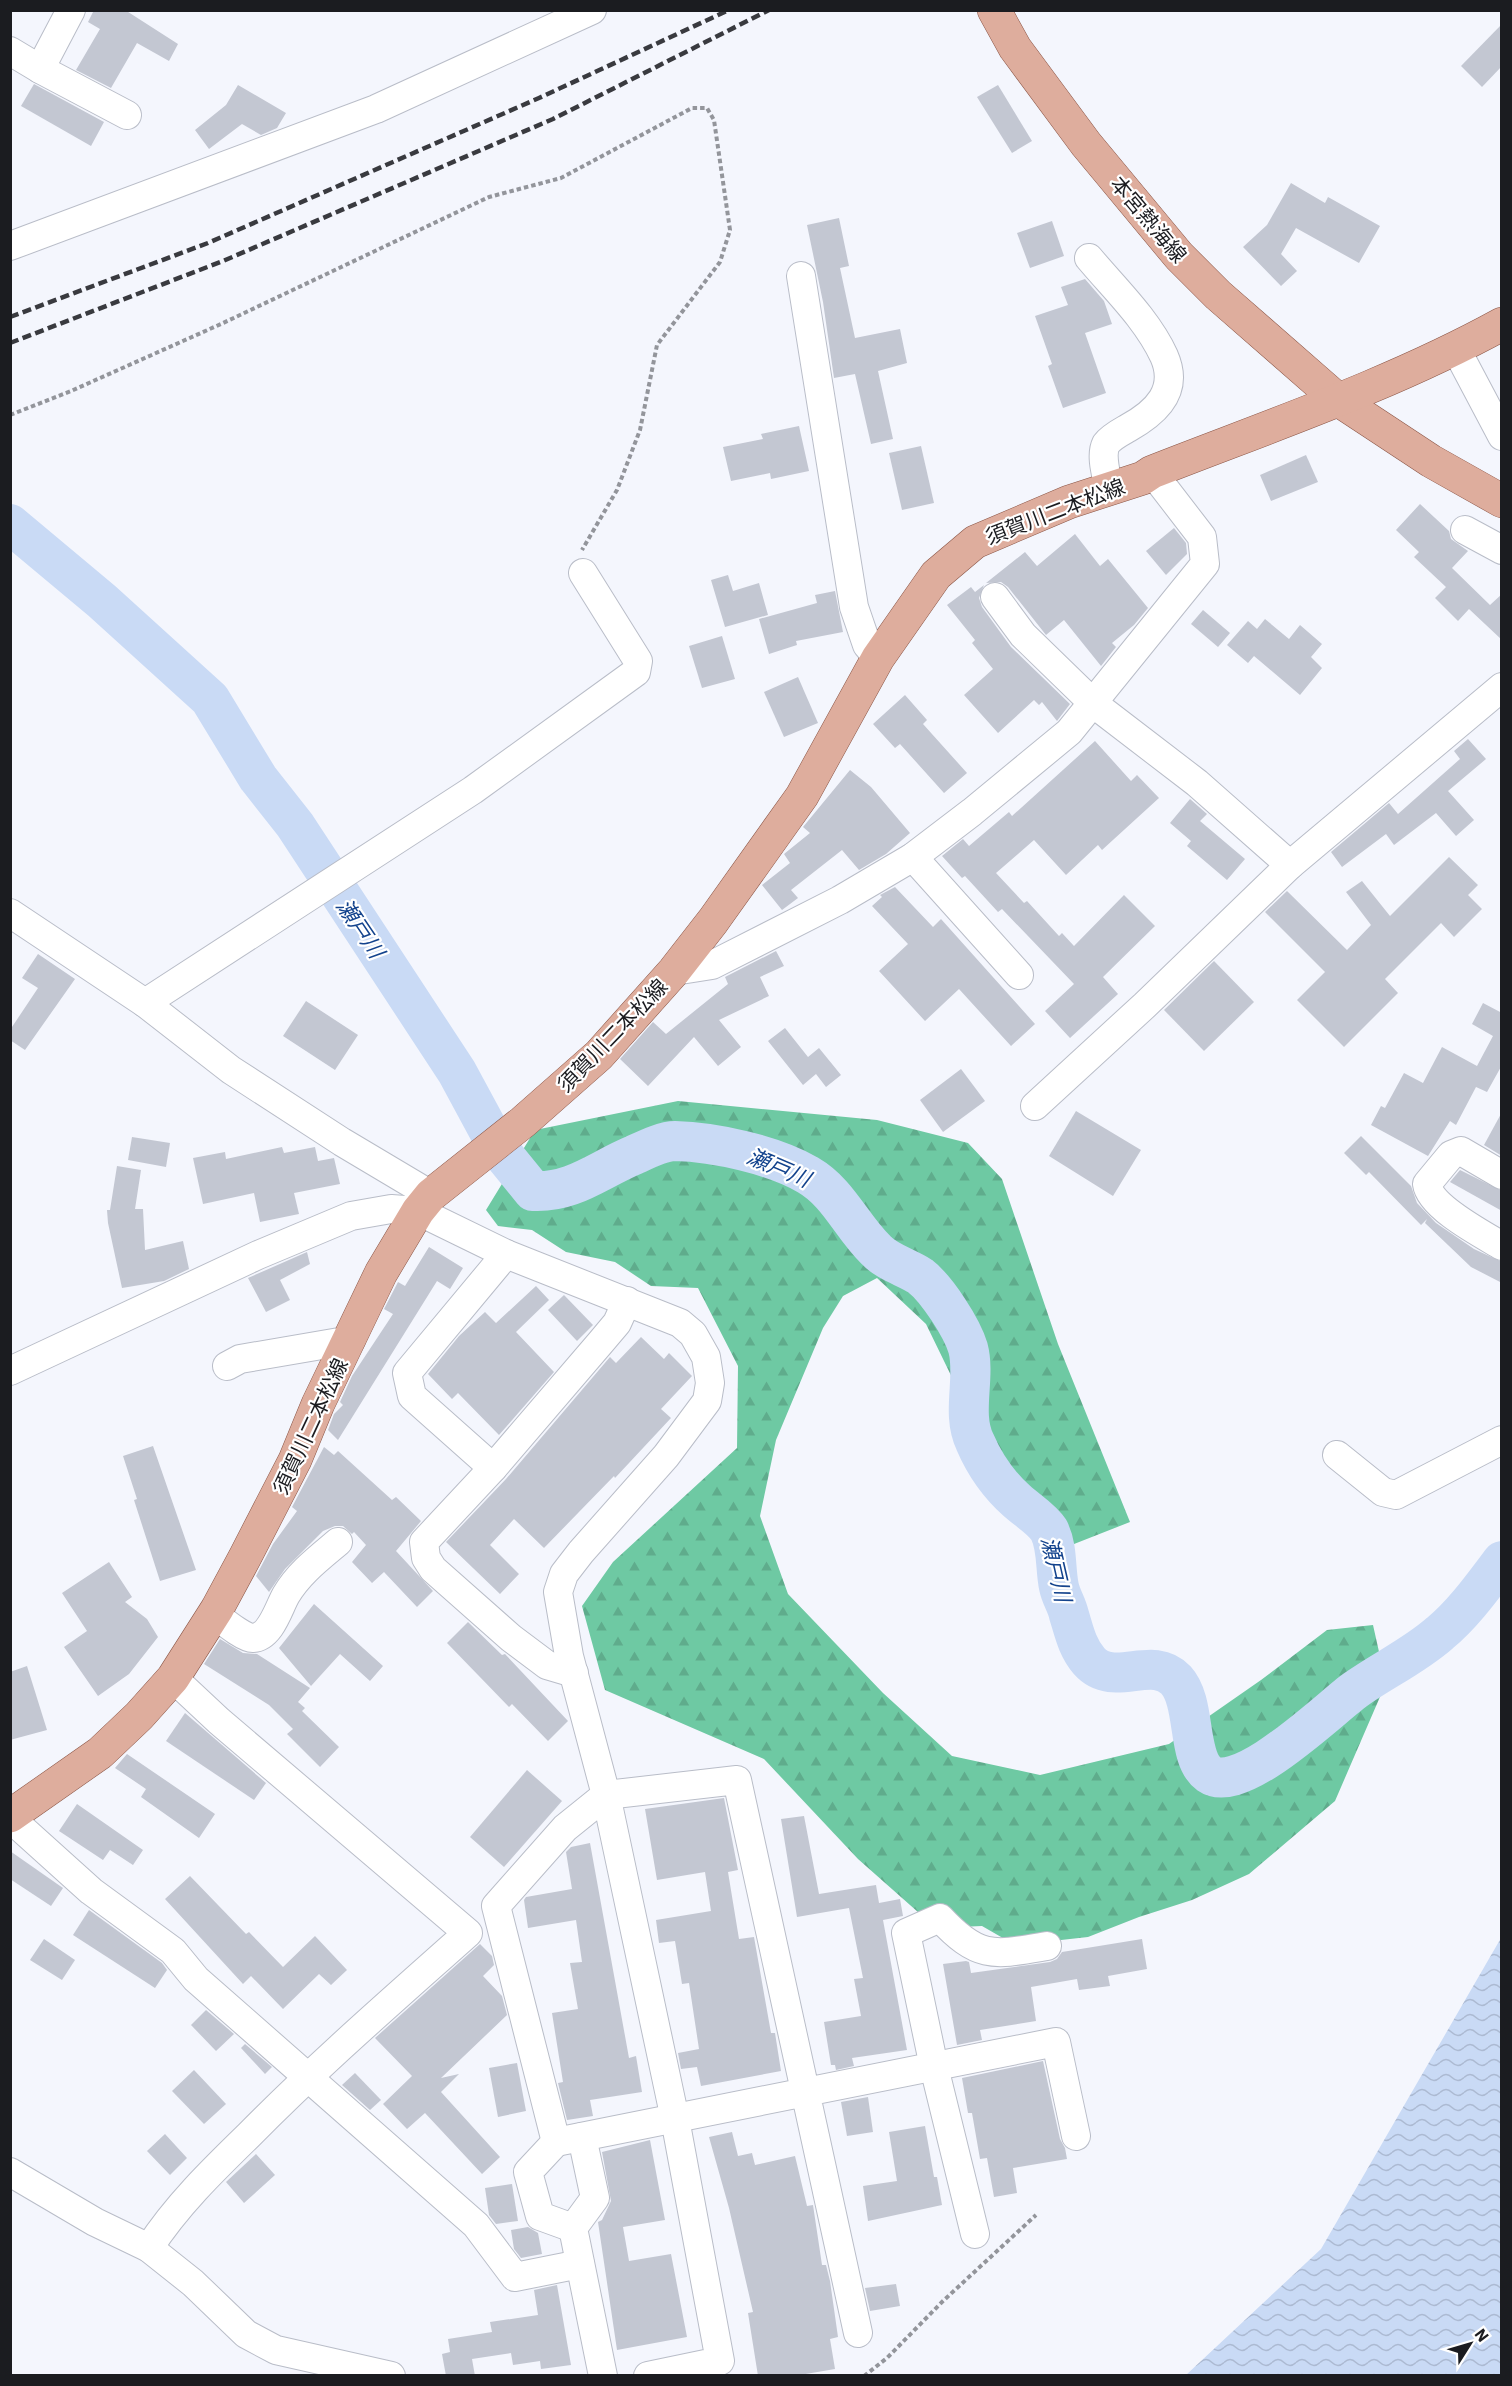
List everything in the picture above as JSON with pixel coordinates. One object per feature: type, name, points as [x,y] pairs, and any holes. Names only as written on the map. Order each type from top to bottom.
[{"type":"main road","name":"本宮熱海線","points":[[994,10],[1015,48],[1086,144],[1179,256],[1253,329],[1337,399],[1431,461],[1502,501]]},
{"type":"main road","points":[[1337,399],[1456,349],[1502,324]]},
{"type":"main road","name":"須賀川二本松線","points":[[10,1817],[100,1753],[139,1716],[173,1678],[214,1614],[295,1460],[318,1404],[351,1340],[381,1273],[434,1195],[523,1122],[599,1054],[674,971],[713,921],[802,796],[878,658],[936,575],[975,542],[1069,502],[1143,478],[1152,472],[1337,399]]},
{"type":"street","points":[[40,69],[71,10]]},
{"type":"street","points":[[10,246],[376,109],[592,10]]},
{"type":"street","points":[[10,51],[127,115]]},
{"type":"street","points":[[1089,258],[1148,329],[1164,357],[1169,376],[1168,393],[1161,403],[1146,418],[1110,440],[1105,446],[1104,465],[1109,489]]},
{"type":"street","points":[[801,276],[854,607],[867,645],[878,658]]},
{"type":"street","points":[[1456,349],[1502,436]]},
{"type":"street","points":[[674,971],[712,965],[748,949],[840,900],[913,857],[1022,773],[1069,732],[1094,704],[1205,564],[1202,537],[1152,472]]},
{"type":"street","points":[[1465,530],[1502,550]]},
{"type":"street","points":[[145,1002],[473,790],[636,672],[638,661],[583,573]]},
{"type":"street","points":[[995,597],[1023,635],[1094,704],[1197,783],[1290,865]]},
{"type":"street","points":[[1035,1106],[1145,1005],[1290,865],[1502,687]]},
{"type":"street","points":[[913,857],[1019,975]]},
{"type":"street","points":[[10,913],[145,1002],[231,1070],[342,1142],[434,1195],[506,1254],[680,1323],[693,1334],[706,1357],[709,1392],[706,1401],[666,1456],[564,1575],[558,1592],[574,1673],[606,1795],[675,2120],[720,2361],[648,2376]]},
{"type":"street","points":[[1502,1174],[1461,1151],[1451,1155],[1427,1184],[1431,1195],[1454,1216],[1502,1246]]},
{"type":"street","points":[[10,1371],[258,1255],[351,1216],[390,1209],[434,1195]]},
{"type":"street","points":[[493,1468],[412,1396],[407,1373],[506,1254]]},
{"type":"street","points":[[574,1673],[547,1665],[511,1638],[433,1569],[426,1558],[424,1542],[493,1468],[602,1342],[617,1323],[627,1301]]},
{"type":"street","points":[[226,1366],[240,1359],[351,1340]]},
{"type":"street","points":[[1337,1455],[1383,1492],[1396,1495],[1502,1440]]},
{"type":"street","points":[[214,1614],[248,1637],[259,1636],[271,1624],[287,1593],[302,1574],[338,1542]]},
{"type":"street","points":[[173,1678],[219,1721],[468,1934]]},
{"type":"street","points":[[149,2248],[163,2226],[189,2196],[307,2076],[468,1934],[565,1828],[606,1795],[738,1780],[858,2333]]},
{"type":"street","points":[[10,1817],[91,1891],[173,1951],[196,1978],[476,2225],[515,2277],[580,2264]]},
{"type":"street","points":[[496,1906],[569,2140],[594,2198],[573,2228],[603,2376]]},
{"type":"street","points":[[975,2234],[934,2067],[906,1933],[940,1918],[954,1934],[985,1953],[1004,1953],[1047,1946]]},
{"type":"street","points":[[573,2228],[540,2216],[528,2172],[569,2140],[1056,2042],[1076,2136]]},
{"type":"street","points":[[10,2172],[95,2222],[149,2248],[194,2283],[246,2334],[276,2350],[391,2376]]},
{"type":"path","points":[[10,415],[61,396],[221,324],[489,197],[561,178],[692,108],[707,108],[714,120],[730,230],[720,262],[657,345],[640,430],[617,490],[577,558],[583,573]]},
{"type":"path","points":[[864,2376],[887,2358],[943,2301],[1036,2215]]},
{"type":"green space","points":[[678,1101],[877,1120],[968,1143],[1002,1179],[1058,1344],[1130,1522],[1069,1546],[980,1435],[926,1324],[877,1278],[843,1296],[823,1328],[776,1440],[760,1516],[788,1594],[883,1693],[952,1756],[1040,1775],[1169,1744],[1261,1680],[1327,1630],[1373,1625],[1386,1683],[1335,1801],[1249,1874],[1192,1900],[1088,1937],[1015,1945],[982,1926],[936,1928],[858,1859],[764,1759],[605,1690],[582,1606],[613,1562],[737,1448],[738,1366],[698,1288],[651,1286],[615,1262],[566,1252],[532,1230],[498,1226],[486,1210],[535,1130]]},
{"type":"water","points":[[1501,1938],[1501,2375],[1186,2375],[1321,2249]]},
{"type":"building","points":[[94,10],[125,10],[178,44],[169,61],[137,43],[111,88],[76,70],[100,29],[88,22]]},
{"type":"building","points":[[1502,24],[1502,66],[1482,87],[1461,66]]},
{"type":"building","points":[[34,84],[104,122],[91,146],[21,106]]},
{"type":"building","points":[[238,85],[286,113],[277,128],[261,135],[242,124],[209,149],[195,130],[226,105]]},
{"type":"building","points":[[998,85],[1032,141],[1012,153],[977,97]]},
{"type":"building","points":[[1291,183],[1325,203],[1328,197],[1380,226],[1359,263],[1296,228],[1281,254],[1297,271],[1281,286],[1243,247],[1267,225]]},
{"type":"building","points":[[839,218],[849,266],[840,268],[855,338],[900,329],[907,363],[878,371],[893,439],[871,444],[855,374],[834,378],[823,302],[807,225]]},
{"type":"building","points":[[1052,221],[1064,256],[1030,268],[1017,233]]},
{"type":"building","points":[[1085,279],[1104,301],[1112,324],[1085,333],[1106,393],[1063,408],[1048,366],[1052,364],[1035,316],[1068,305],[1061,287]]},
{"type":"building","points":[[799,426],[809,471],[771,479],[770,473],[731,481],[723,447],[763,439],[761,434]]},
{"type":"building","points":[[921,446],[934,503],[902,510],[889,453]]},
{"type":"building","points":[[1306,455],[1318,482],[1271,501],[1260,475]]},
{"type":"building","points":[[1420,504],[1449,531],[1451,539],[1468,551],[1452,568],[1490,605],[1502,594],[1502,640],[1469,609],[1458,621],[1435,598],[1446,587],[1414,557],[1419,552],[1396,530]]},
{"type":"building","points":[[1174,528],[1186,543],[1187,554],[1166,575],[1146,551]]},
{"type":"building","points":[[1075,534],[1100,566],[1108,559],[1148,608],[1134,625],[1112,643],[1116,647],[1101,666],[1064,620],[1046,635],[1008,587],[1001,582],[986,583],[1025,552],[1037,566]]},
{"type":"building","points":[[728,575],[733,591],[759,583],[768,615],[725,627],[711,580]]},
{"type":"building","points":[[984,585],[979,598],[982,607],[1011,647],[1070,704],[1057,721],[1042,702],[1039,705],[1034,700],[998,733],[964,695],[993,669],[972,643],[975,640],[947,605],[971,587],[975,592]]},
{"type":"building","points":[[835,591],[843,632],[796,641],[797,645],[769,654],[759,619],[817,603],[815,595]]},
{"type":"building","points":[[1203,610],[1230,633],[1218,647],[1191,624]]},
{"type":"building","points":[[1265,619],[1289,639],[1300,625],[1322,644],[1311,657],[1322,668],[1300,695],[1254,656],[1248,663],[1227,645],[1248,621],[1257,629]]},
{"type":"building","points":[[722,636],[735,679],[702,688],[689,646]]},
{"type":"building","points":[[798,677],[818,723],[784,737],[764,692]]},
{"type":"building","points":[[905,695],[927,720],[923,724],[967,773],[944,793],[900,744],[895,748],[873,724]]},
{"type":"building","points":[[1468,739],[1486,759],[1448,791],[1474,820],[1456,836],[1436,813],[1394,845],[1386,834],[1342,867],[1331,852],[1389,803],[1398,814],[1460,759],[1454,751]]},
{"type":"building","points":[[1095,741],[1131,781],[1137,775],[1159,798],[1102,850],[1098,845],[1066,875],[1034,840],[996,873],[1024,903],[1027,901],[1059,936],[1062,933],[1074,946],[1124,895],[1155,926],[1103,977],[1118,994],[1070,1038],[1045,1011],[1074,984],[1002,909],[998,912],[965,876],[962,878],[942,856],[963,839],[969,846],[1009,812],[1012,816]]},
{"type":"building","points":[[850,770],[871,787],[910,833],[886,854],[859,870],[842,850],[791,890],[798,898],[782,910],[762,885],[790,863],[784,854],[810,833],[803,827]]},
{"type":"building","points":[[1190,799],[1207,814],[1200,821],[1245,859],[1227,880],[1187,846],[1191,841],[1170,823]]},
{"type":"building","points":[[1449,857],[1478,885],[1468,895],[1482,909],[1454,937],[1441,923],[1385,979],[1398,993],[1344,1047],[1297,1000],[1325,972],[1265,912],[1287,891],[1347,950],[1371,925],[1346,892],[1362,881],[1390,916]]},
{"type":"building","points":[[895,887],[933,927],[941,919],[1035,1024],[1011,1046],[959,989],[925,1021],[879,971],[908,944],[872,906],[882,897],[880,895]]},
{"type":"building","points":[[776,951],[784,966],[760,977],[769,996],[719,1020],[741,1047],[718,1066],[694,1037],[648,1086],[620,1059],[653,1022],[666,1034],[728,984],[725,977]]},
{"type":"building","points":[[38,954],[75,979],[25,1050],[10,1040],[10,1030],[38,988],[22,978]]},
{"type":"building","points":[[1214,961],[1254,1002],[1204,1051],[1164,1010]]},
{"type":"building","points":[[306,1001],[358,1035],[335,1070],[283,1036]]},
{"type":"building","points":[[1483,1003],[1502,1013],[1502,1065],[1487,1092],[1476,1087],[1456,1125],[1450,1121],[1428,1156],[1371,1125],[1381,1106],[1385,1108],[1404,1073],[1423,1083],[1442,1047],[1477,1066],[1493,1036],[1472,1024]]},
{"type":"building","points":[[785,1028],[808,1057],[819,1048],[841,1075],[826,1087],[816,1074],[803,1085],[768,1041]]},
{"type":"building","points":[[961,1069],[985,1101],[943,1132],[920,1100]]},
{"type":"building","points":[[1076,1111],[1141,1150],[1113,1196],[1049,1156]]},
{"type":"building","points":[[1502,1112],[1502,1156],[1484,1145]]},
{"type":"building","points":[[1361,1136],[1411,1186],[1417,1203],[1436,1223],[1474,1249],[1502,1262],[1502,1283],[1471,1267],[1425,1223],[1427,1219],[1421,1225],[1369,1172],[1366,1175],[1344,1153]]},
{"type":"building","points":[[132,1137],[170,1143],[166,1167],[128,1160]]},
{"type":"building","points":[[282,1147],[284,1153],[315,1147],[318,1161],[334,1158],[340,1184],[294,1193],[299,1214],[260,1222],[254,1193],[203,1204],[193,1158],[225,1152],[226,1159]]},
{"type":"building","points":[[117,1166],[141,1170],[135,1209],[143,1209],[145,1250],[183,1241],[189,1269],[164,1281],[122,1288],[107,1210],[110,1210]]},
{"type":"building","points":[[1460,1170],[1502,1191],[1502,1211],[1450,1182]]},
{"type":"building","points":[[429,1247],[463,1268],[450,1289],[437,1281],[338,1440],[328,1430],[334,1414],[343,1405],[340,1402],[352,1376],[393,1314],[384,1309],[398,1282],[405,1286]]},
{"type":"building","points":[[307,1252],[310,1264],[280,1280],[290,1300],[266,1312],[248,1278]]},
{"type":"building","points":[[536,1286],[549,1300],[516,1332],[554,1372],[499,1435],[458,1393],[452,1399],[428,1374],[459,1336],[485,1312],[496,1323]]},
{"type":"building","points":[[564,1295],[593,1325],[577,1341],[548,1310]]},
{"type":"building","points":[[641,1337],[664,1359],[669,1353],[692,1376],[661,1409],[671,1418],[615,1478],[614,1476],[544,1548],[514,1519],[490,1545],[519,1574],[500,1594],[446,1542],[506,1479],[610,1357],[616,1363]]},
{"type":"building","points":[[153,1446],[196,1570],[160,1581],[134,1500],[137,1499],[123,1456]]},
{"type":"building","points":[[324,1447],[334,1455],[338,1451],[392,1500],[396,1497],[421,1521],[396,1551],[433,1591],[417,1607],[384,1572],[372,1583],[352,1562],[366,1545],[354,1532],[352,1534],[343,1526],[335,1526],[323,1531],[285,1569],[269,1592],[256,1576],[273,1544],[297,1511],[292,1507]]},
{"type":"building","points":[[109,1562],[132,1597],[125,1602],[147,1619],[158,1637],[129,1674],[98,1696],[64,1647],[87,1631],[62,1593]]},
{"type":"building","points":[[314,1604],[383,1666],[370,1681],[340,1654],[311,1686],[279,1648]]},
{"type":"building","points":[[468,1622],[502,1655],[505,1654],[568,1721],[548,1741],[512,1704],[509,1707],[447,1643]]},
{"type":"building","points":[[220,1639],[243,1653],[257,1654],[310,1688],[298,1702],[305,1708],[302,1711],[339,1747],[320,1767],[287,1734],[293,1729],[269,1705],[204,1664]]},
{"type":"building","points":[[27,1666],[47,1730],[10,1740],[10,1672]]},
{"type":"building","points":[[185,1713],[266,1783],[254,1800],[166,1741]]},
{"type":"building","points":[[127,1754],[215,1814],[199,1838],[141,1797],[146,1789],[115,1768]]},
{"type":"building","points":[[527,1770],[562,1801],[504,1867],[470,1837]]},
{"type":"building","points":[[724,1798],[738,1870],[728,1872],[739,1939],[754,1937],[771,2033],[775,2033],[781,2071],[701,2086],[697,2067],[681,2069],[678,2053],[699,2049],[689,1983],[682,1984],[675,1941],[659,1943],[656,1920],[711,1911],[705,1872],[657,1880],[645,1809]]},
{"type":"building","points":[[77,1804],[143,1850],[133,1865],[110,1850],[103,1860],[59,1831]]},
{"type":"building","points":[[804,1816],[819,1894],[876,1885],[879,1903],[900,1899],[903,1916],[883,1920],[907,2050],[852,2058],[854,2066],[836,2070],[835,2065],[831,2065],[824,2022],[861,2016],[854,1979],[863,1978],[849,1908],[797,1917],[781,1819]]},
{"type":"building","points":[[590,1843],[629,2058],[636,2056],[642,2092],[590,2100],[593,2116],[567,2120],[558,2083],[563,2082],[552,2013],[578,2009],[570,1963],[582,1962],[576,1920],[528,1928],[524,1900],[526,1897],[572,1889],[566,1852],[571,1847]]},
{"type":"building","points":[[10,1851],[63,1888],[51,1906],[10,1879]]},
{"type":"building","points":[[190,1876],[246,1934],[249,1932],[283,1967],[315,1936],[347,1970],[331,1985],[319,1974],[283,2009],[251,1976],[243,1984],[165,1899]]},
{"type":"building","points":[[89,1910],[162,1963],[167,1970],[155,1988],[73,1935]]},
{"type":"building","points":[[44,1939],[75,1960],[62,1980],[30,1960]]},
{"type":"building","points":[[1142,1939],[1147,1969],[1108,1976],[1110,1986],[1079,1990],[1077,1979],[1031,1987],[1036,2021],[980,2030],[982,2040],[957,2045],[943,1964],[966,1961],[969,1962],[971,1973],[1050,1962],[1057,1959],[1062,1952]]},
{"type":"building","points":[[480,1944],[492,1956],[494,1965],[483,1976],[502,1996],[507,2015],[441,2078],[459,2074],[441,2092],[500,2157],[482,2174],[425,2113],[407,2129],[383,2104],[412,2076],[375,2038]]},
{"type":"building","points":[[206,2010],[234,2034],[216,2051],[191,2025]]},
{"type":"building","points":[[245,2044],[272,2067],[265,2074],[241,2048]]},
{"type":"building","points":[[1043,2061],[1060,2139],[1067,2159],[1013,2168],[1017,2193],[994,2197],[987,2158],[980,2159],[972,2113],[968,2113],[962,2078]]},
{"type":"building","points":[[517,2063],[526,2111],[498,2117],[489,2068]]},
{"type":"building","points":[[194,2070],[226,2104],[204,2124],[172,2091]]},
{"type":"building","points":[[355,2073],[381,2100],[370,2110],[342,2085]]},
{"type":"building","points":[[868,2097],[873,2132],[847,2136],[841,2102]]},
{"type":"building","points":[[925,2126],[934,2177],[937,2177],[942,2205],[868,2221],[863,2186],[897,2181],[889,2132]]},
{"type":"building","points":[[732,2132],[738,2156],[752,2153],[755,2165],[795,2156],[807,2206],[813,2205],[822,2265],[826,2265],[830,2281],[838,2337],[830,2339],[835,2369],[794,2376],[758,2376],[748,2313],[753,2312],[729,2208],[709,2137]]},
{"type":"building","points":[[165,2134],[187,2158],[170,2175],[147,2151]]},
{"type":"building","points":[[650,2140],[665,2220],[623,2227],[629,2261],[671,2254],[687,2337],[617,2350],[598,2222],[602,2220],[611,2201],[602,2152]]},
{"type":"building","points":[[256,2154],[275,2175],[244,2203],[226,2182]]},
{"type":"building","points":[[512,2184],[518,2221],[496,2224],[489,2215],[485,2188]]},
{"type":"building","points":[[528,2227],[538,2233],[542,2254],[521,2258],[514,2249],[511,2230]]},
{"type":"building","points":[[896,2284],[900,2306],[870,2311],[865,2288]]},
{"type":"building","points":[[557,2285],[571,2365],[541,2369],[540,2361],[513,2365],[511,2353],[472,2359],[475,2376],[446,2376],[442,2354],[450,2352],[448,2339],[492,2332],[490,2322],[538,2315],[534,2290]]},
{"type":"waterway","name":"瀬戸川","points":[[10,524],[102,601],[210,699],[258,778],[295,825],[457,1072],[498,1148],[533,1191],[547,1191],[573,1184],[643,1151],[670,1141],[708,1144],[744,1151],[778,1161],[819,1182],[837,1200],[867,1241],[880,1254],[927,1282],[948,1309],[968,1348],[970,1359],[969,1419],[975,1442],[987,1466],[998,1481],[1049,1530],[1054,1544],[1060,1591],[1082,1650],[1089,1661],[1099,1669],[1110,1672],[1156,1670],[1176,1680],[1187,1702],[1197,1756],[1209,1774],[1223,1777],[1242,1773],[1263,1762],[1355,1690],[1420,1649],[1465,1608],[1502,1561]]},
{"type":"railway","points":[[10,317],[208,243],[539,98],[729,10]]},
{"type":"railway","points":[[10,343],[223,261],[553,119],[769,10]]}]
